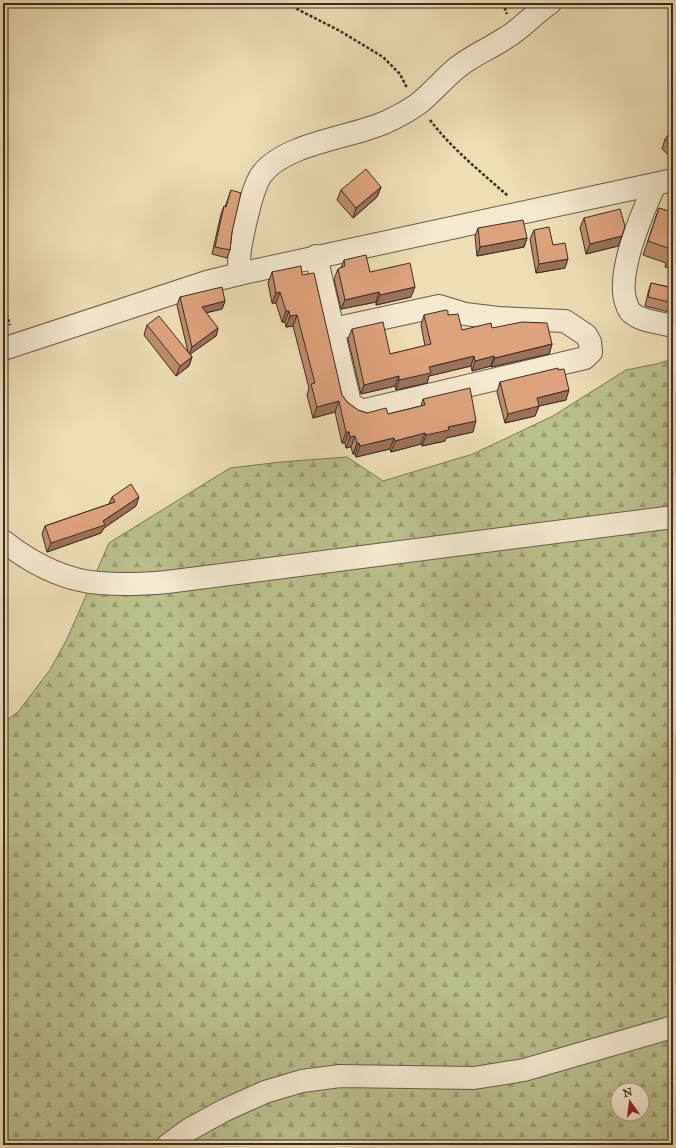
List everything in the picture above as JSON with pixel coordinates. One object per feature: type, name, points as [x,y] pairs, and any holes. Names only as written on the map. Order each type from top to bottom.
[{"type":"street","points":[[239,274],[240,250],[256,183],[270,165],[284,156],[318,143],[364,130],[401,115],[418,104],[457,68],[472,57],[508,37],[538,11],[550,3]]},
{"type":"street","points":[[3,349],[207,282],[316,256],[664,182]]},
{"type":"street","points":[[664,182],[640,218],[630,249],[624,285],[624,299],[631,313],[640,318],[673,326]]},
{"type":"street","points":[[316,256],[350,403],[361,411],[585,358],[590,352],[590,342],[586,335],[565,321],[498,318],[465,314],[439,306],[333,329]]},
{"type":"street","points":[[3,541],[16,551],[48,569],[73,578],[98,583],[133,584],[167,582],[673,517]]},
{"type":"street","points":[[168,1145],[190,1129],[226,1110],[265,1092],[302,1080],[340,1076],[474,1078],[524,1070],[673,1027]]},
{"type":"green space","points":[[673,359],[673,1145],[3,1145],[3,723],[18,712],[50,670],[67,639],[109,543],[230,468],[347,457],[383,481],[473,454],[553,416],[626,370]]},
{"type":"building","points":[[673,130],[673,146],[665,139]]},
{"type":"building","points":[[366,169],[381,187],[356,208],[341,190]]},
{"type":"building","points":[[231,190],[241,193],[232,232],[230,250],[215,247],[224,206],[226,207]]},
{"type":"building","points":[[659,208],[668,211],[670,208],[673,209],[673,254],[670,253],[671,249],[648,241]]},
{"type":"building","points":[[620,209],[625,226],[622,236],[590,244],[584,218]]},
{"type":"building","points":[[523,220],[527,238],[480,247],[478,228]]},
{"type":"building","points":[[549,227],[553,245],[565,243],[568,259],[539,264],[534,230]]},
{"type":"building","points":[[366,255],[370,272],[410,263],[415,287],[380,295],[379,292],[345,300],[338,269],[345,266],[344,260]]},
{"type":"building","points":[[301,266],[302,275],[314,273],[342,395],[347,402],[358,410],[367,413],[386,408],[388,414],[425,405],[423,399],[470,388],[476,421],[448,427],[449,430],[426,435],[425,433],[395,441],[394,438],[360,446],[359,443],[357,443],[355,436],[350,437],[349,432],[346,432],[339,401],[317,407],[311,384],[315,383],[297,315],[290,316],[289,311],[286,311],[280,292],[276,293],[272,272]]},
{"type":"building","points":[[651,283],[673,288],[673,303],[648,297]]},
{"type":"building","points":[[222,287],[225,301],[202,307],[218,328],[192,347],[180,297]]},
{"type":"building","points":[[446,310],[448,311],[448,315],[458,314],[462,330],[491,323],[492,328],[522,322],[547,323],[552,344],[495,358],[494,356],[475,361],[474,356],[429,367],[431,373],[399,380],[399,376],[364,385],[352,329],[383,322],[390,354],[431,344],[424,315]]},
{"type":"building","points":[[159,316],[192,357],[180,366],[147,325]]},
{"type":"building","points":[[558,368],[558,370],[564,369],[569,390],[537,398],[539,406],[508,414],[500,382]]},
{"type":"building","points":[[131,484],[139,497],[103,521],[105,525],[51,543],[45,526],[115,502],[112,497]]}]
